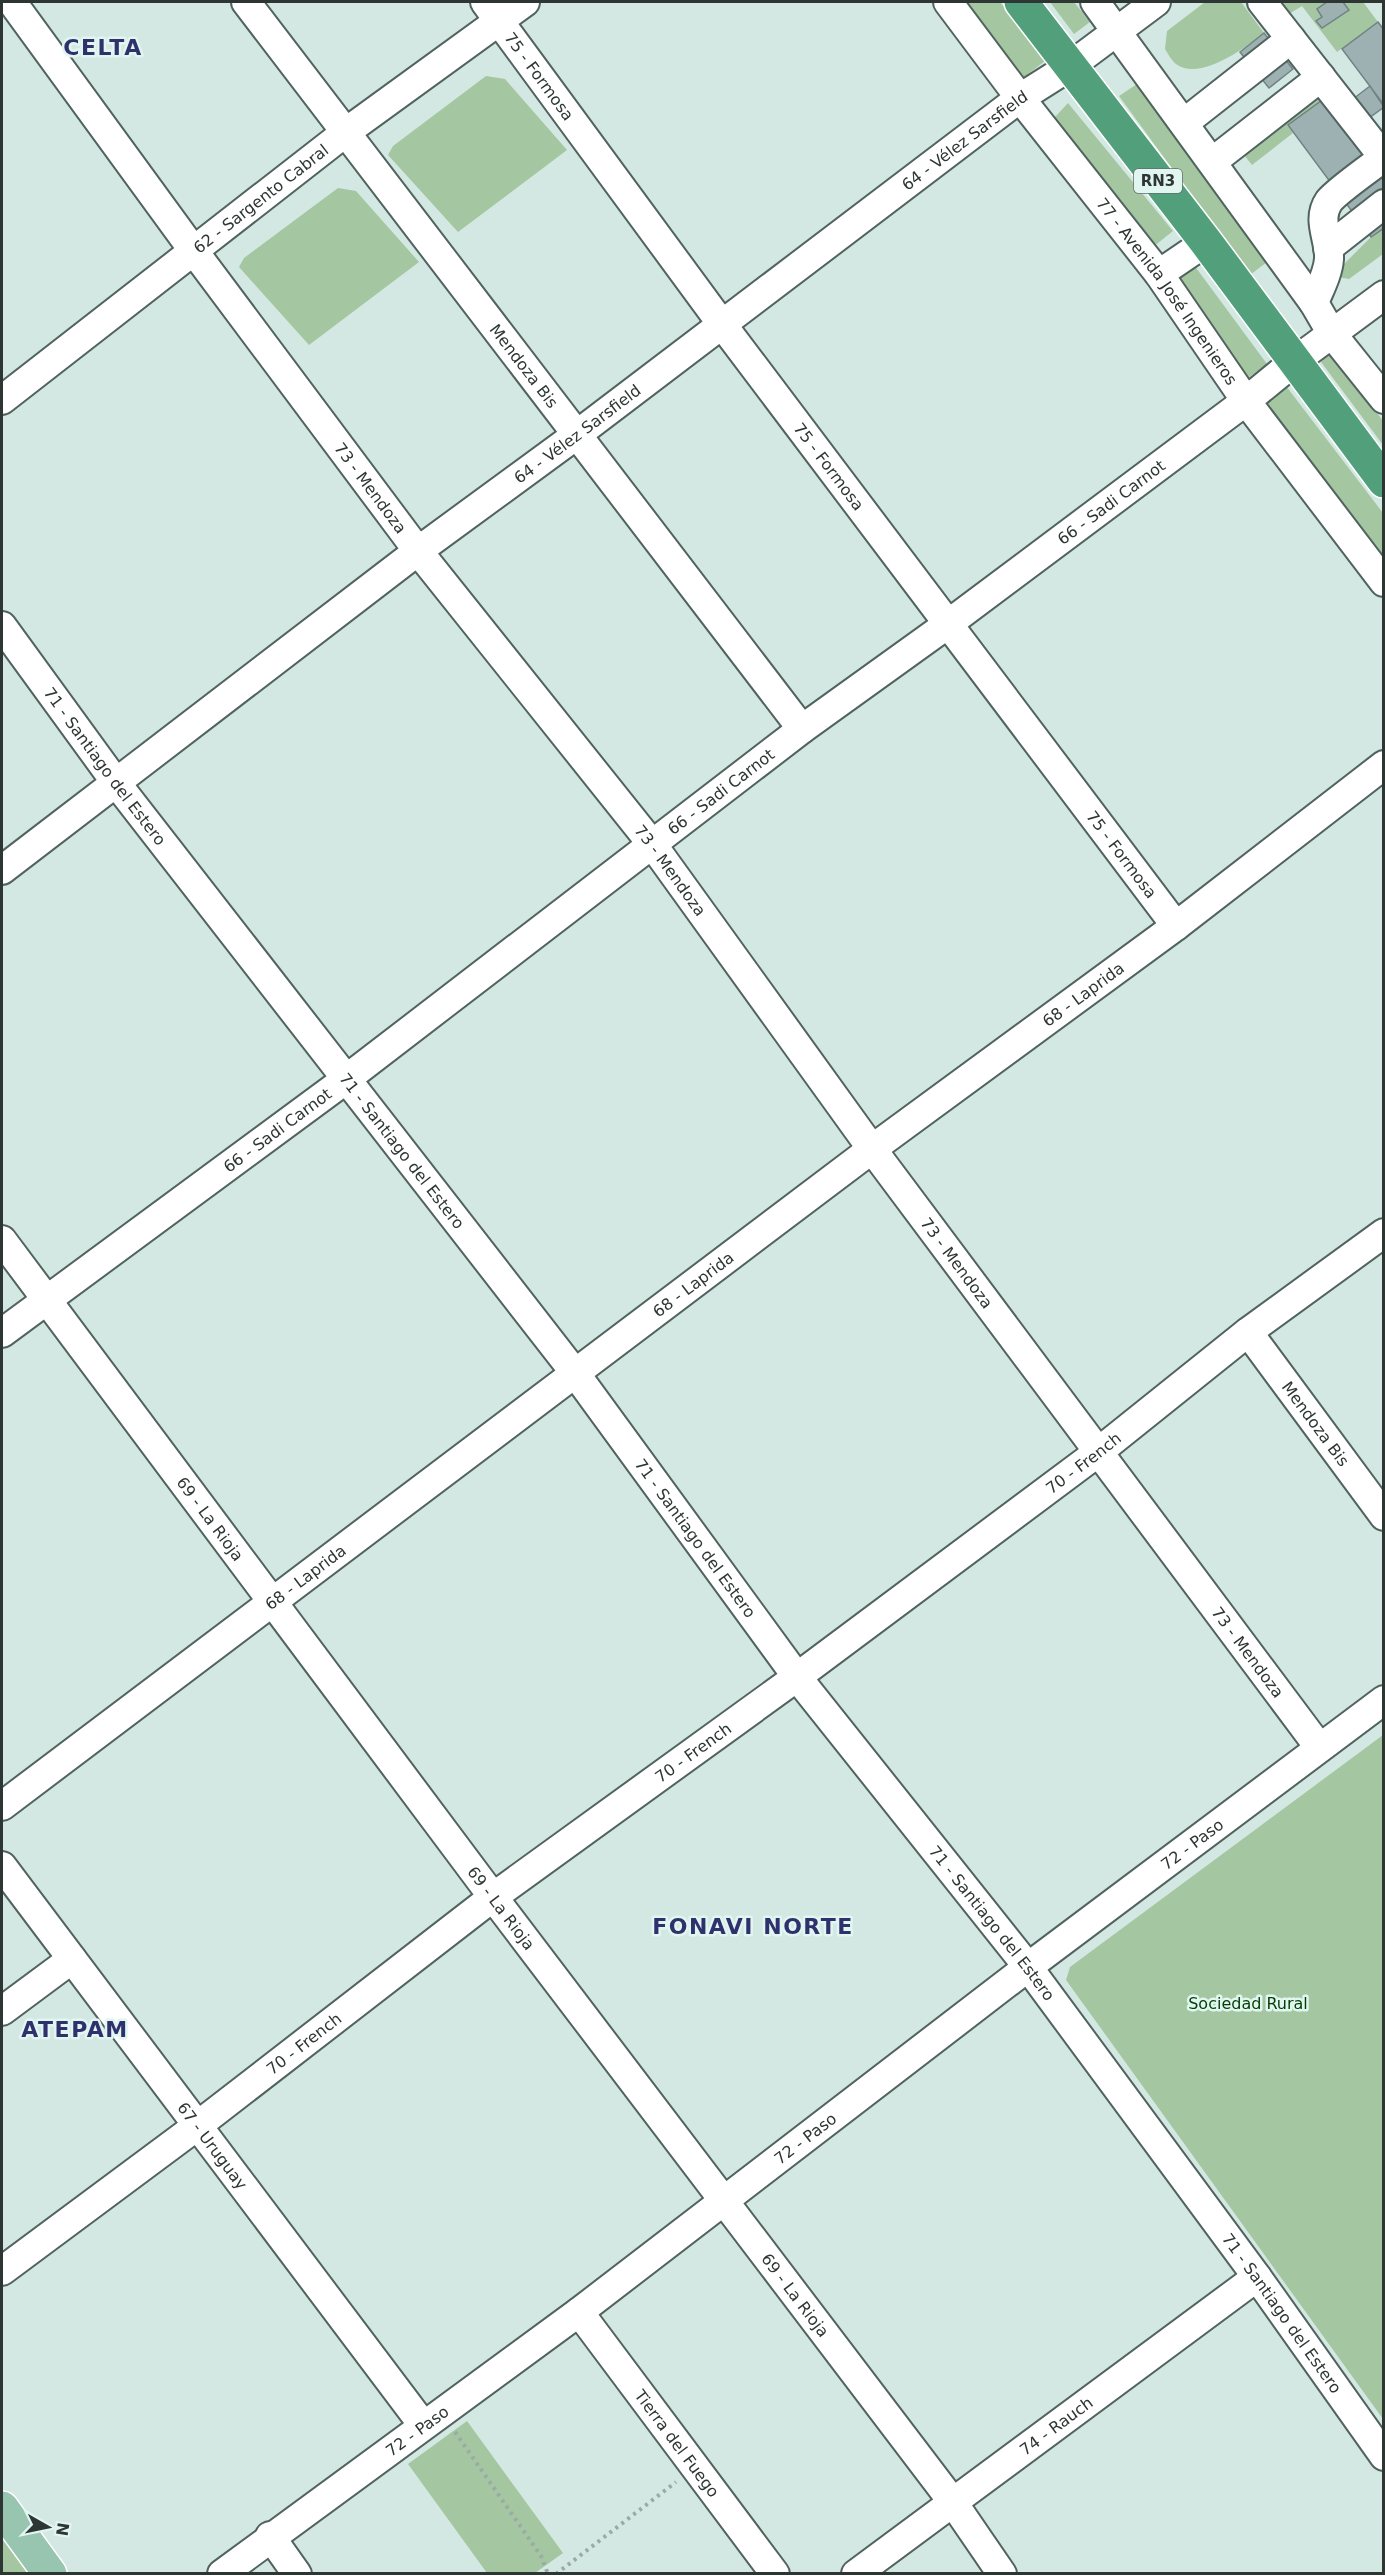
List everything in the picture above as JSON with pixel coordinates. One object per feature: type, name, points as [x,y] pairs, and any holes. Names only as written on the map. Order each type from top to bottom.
[{"type":"highway","name":"RN3","points":[[1021,2],[1206,242],[1383,481]]},
{"type":"main road","points":[[2,2508],[50,2574]]},
{"type":"street","name":"73 - Mendoza","points":[[12,2],[193,250],[418,551],[652,844],[872,1149],[1319,1748]]},
{"type":"street","name":"Mendoza Bis","points":[[246,2],[575,436],[801,729]]},
{"type":"street","name":"62 - Sargento Cabral","points":[[2,400],[346,132],[492,11],[525,2]]},
{"type":"street","name":"77 - Avenida José Ingenieros","points":[[948,2],[1020,98],[1159,274],[1246,401],[1383,582]]},
{"type":"street","points":[[1095,2],[1314,303],[1332,334],[1383,399]]},
{"type":"street","name":"64 - Vélez Sarsfield","points":[[2,870],[418,551],[575,436],[1020,98],[1069,67],[1156,2]]},
{"type":"street","points":[[1262,2],[1383,158],[1329,201],[1323,216],[1329,261],[1314,303]]},
{"type":"street","name":"75 - Formosa","points":[[492,11],[721,323],[1176,926]]},
{"type":"street","points":[[1184,123],[1291,39]]},
{"type":"street","points":[[1212,162],[1321,77]]},
{"type":"street","points":[[1329,248],[1383,204]]},
{"type":"street","points":[[1159,274],[1206,242]]},
{"type":"street","name":"66 - Sadi Carnot","points":[[2,1333],[345,1080],[801,729],[948,624],[1246,401],[1383,295]]},
{"type":"street","name":"71 - Santiago del Estero","points":[[2,626],[117,784],[575,1373],[796,1677],[1028,1967],[1257,2277],[1383,2456]]},
{"type":"street","name":"68 - Laprida","points":[[2,1806],[872,1149],[1176,926],[1383,765]]},
{"type":"street","name":"70 - French","points":[[2,2271],[197,2126],[493,1897],[796,1677],[1098,1453],[1248,1332],[1383,1233]]},
{"type":"street","name":"69 - La Rioja","points":[[2,1240],[493,1897],[952,2501],[1002,2574]]},
{"type":"street","name":"Mendoza Bis","points":[[1248,1332],[1383,1516]]},
{"type":"street","name":"72 - Paso","points":[[222,2574],[270,2536],[579,2312],[1028,1967],[1383,1700]]},
{"type":"street","name":"67 - Uruguay","points":[[2,1866],[197,2126],[432,2419]]},
{"type":"street","points":[[2,2011],[72,1959]]},
{"type":"street","name":"74 - Rauch","points":[[856,2574],[1257,2277]]},
{"type":"street","name":"Tierra del Fuego","points":[[579,2312],[774,2574]]},
{"type":"street","points":[[270,2536],[297,2574]]},
{"type":"path","points":[[432,2419],[541,2556],[549,2574]]},
{"type":"path","points":[[556,2574],[695,2467]]},
{"type":"green space","points":[[966,2],[1000,2],[1045,61],[1024,77]]},
{"type":"green space","points":[[1050,2],[1074,2],[1090,22],[1074,34]]},
{"type":"green space","points":[[1205,2],[1241,2],[1264,33],[1235,54],[1209,66],[1197,69],[1186,68],[1176,64],[1165,49],[1167,31]]},
{"type":"green space","points":[[1280,2],[1363,2],[1378,22],[1337,52],[1302,6],[1289,14]]},
{"type":"green space","points":[[486,76],[505,79],[567,150],[458,232],[388,155],[393,146]]},
{"type":"green space","points":[[1137,84],[1267,262],[1250,275],[1119,96]]},
{"type":"green space","points":[[1318,89],[1325,98],[1289,125],[1293,133],[1252,165],[1240,150]]},
{"type":"green space","points":[[1068,103],[1173,231],[1153,247],[1055,117]]},
{"type":"green space","points":[[338,188],[356,191],[419,262],[309,345],[239,267],[244,258]]},
{"type":"green space","points":[[1383,228],[1383,254],[1349,279],[1332,276],[1371,237]]},
{"type":"green space","points":[[1194,265],[1267,364],[1246,379],[1174,280]]},
{"type":"green space","points":[[1330,350],[1383,421],[1383,445],[1321,362]]},
{"type":"green space","points":[[1286,386],[1383,513],[1383,557],[1265,402]]},
{"type":"green space","name":"Sociedad Rural","points":[[1383,1735],[1383,2419],[1066,1980],[1070,1967]]},
{"type":"green space","points":[[467,2421],[563,2553],[535,2573],[487,2573],[408,2464]]},
{"type":"green space","points":[[2,2536],[30,2573],[2,2573]]},
{"type":"building","points":[[1327,2],[1343,2],[1349,10],[1322,28],[1316,21],[1322,17],[1317,9]]},
{"type":"building","points":[[1378,22],[1384,30],[1384,105],[1342,49]]},
{"type":"building","points":[[1264,33],[1293,69],[1269,88],[1240,52]]},
{"type":"building","points":[[1370,86],[1384,107],[1350,132],[1384,177],[1384,228],[1371,237],[1288,125],[1325,98],[1336,112]]},
{"type":"district","name":"CELTA","points":[[103,47]]},
{"type":"district","name":"FONAVI NORTE","points":[[753,1926]]},
{"type":"district","name":"ATEPAM","points":[[75,2029]]}]
